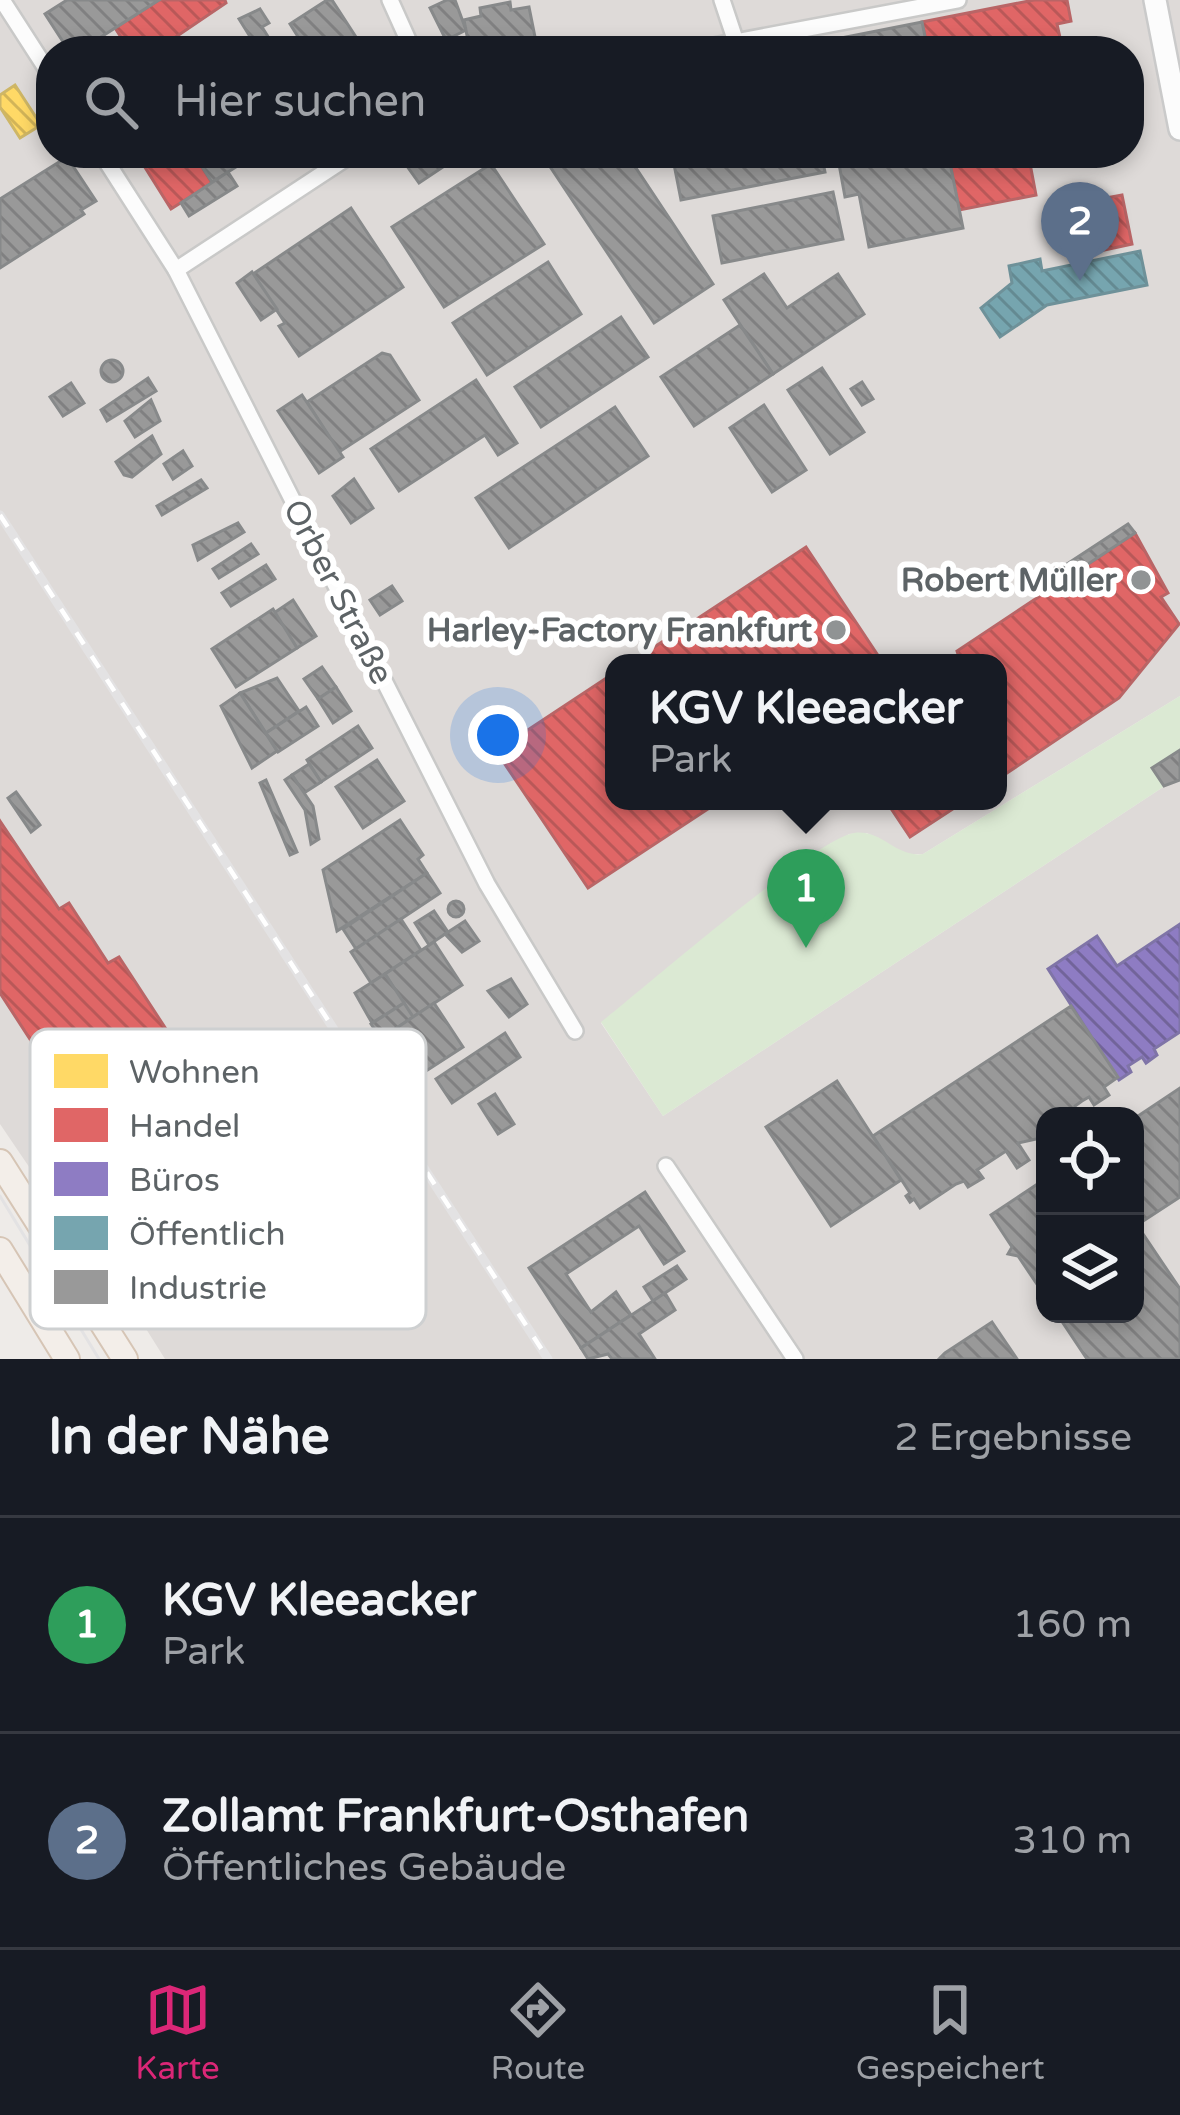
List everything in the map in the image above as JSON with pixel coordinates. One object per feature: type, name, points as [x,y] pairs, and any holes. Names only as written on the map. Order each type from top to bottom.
[{"type":"main road","points":[[0,1162],[30,1209]]},
{"type":"main road","points":[[0,1250],[30,1299]]},
{"type":"main road","points":[[48,1329],[65,1357]]},
{"type":"main road","points":[[106,1329],[125,1359]]},
{"type":"street","points":[[2,0],[36,53]]},
{"type":"street","points":[[390,0],[406,36]]},
{"type":"street","points":[[722,0],[734,36]]},
{"type":"street","points":[[763,36],[958,0]]},
{"type":"street","points":[[1155,0],[1180,129]]},
{"type":"street","name":"Orber Straße","points":[[110,168],[176,270],[487,884],[575,1031]]},
{"type":"street","points":[[176,270],[331,168]]},
{"type":"street","points":[[666,1166],[795,1359]]},
{"type":"shaded area","points":[[0,0],[1180,0],[1180,696],[1007,802],[1007,654],[605,654],[605,810],[995,810],[923,854],[904,854],[867,833],[849,834],[601,1023],[663,1116],[1180,776],[1180,1359],[165,1359],[146,1329],[426,1329],[426,1029],[30,1029],[30,1168],[0,1124]]},
{"type":"green space","points":[[1180,696],[1180,776],[663,1116],[601,1022],[768,887],[834,841],[864,833],[905,852],[923,854],[995,810],[1007,810],[1007,802]]},
{"type":"building: Wohnen","points":[[15,85],[36,117],[36,128],[20,138],[0,107],[0,95]]},
{"type":"building: Handel","points":[[159,0],[226,3],[177,36],[120,36],[115,28]]},
{"type":"building: Handel","points":[[1034,0],[1067,0],[1071,21],[1057,24],[1060,36],[925,36],[922,22]]},
{"type":"building: Handel","points":[[145,168],[202,168],[212,183],[171,209]]},
{"type":"building: Handel","points":[[951,168],[1031,168],[1036,195],[959,210]]},
{"type":"building: Handel","points":[[1122,195],[1132,244],[1100,251],[1090,201]]},
{"type":"building: Handel","points":[[1135,533],[1168,593],[1161,597],[1179,624],[1119,698],[1007,773],[1007,654],[957,651]]},
{"type":"building: Handel","points":[[806,547],[877,654],[644,654]]},
{"type":"building: Handel","points":[[605,679],[605,810],[706,810],[588,888],[496,751]]},
{"type":"building: Handel","points":[[892,810],[951,810],[910,837]]},
{"type":"building: Handel","points":[[0,821],[59,909],[69,903],[108,963],[119,957],[166,1029],[30,1029],[30,1039],[0,993]]},
{"type":"building: Büros","points":[[1180,924],[1180,1032],[1154,1049],[1157,1055],[1146,1063],[1142,1057],[1128,1066],[1131,1072],[1119,1080],[1048,969],[1097,936],[1117,966]]},
{"type":"building: Öffentlich","points":[[1140,251],[1147,285],[1047,305],[1000,337],[981,308],[1012,283],[1009,266],[1040,259],[1042,271]]},
{"type":"building: Industrie","points":[[67,0],[159,0],[103,36],[59,36],[45,14]]},
{"type":"building: Industrie","points":[[332,0],[355,36],[298,36],[290,24]]},
{"type":"building: Industrie","points":[[455,0],[466,30],[444,36],[430,8]]},
{"type":"building: Industrie","points":[[510,2],[511,10],[529,7],[535,36],[467,36],[464,20],[481,16],[480,8]]},
{"type":"building: Industrie","points":[[260,9],[269,23],[262,27],[268,36],[250,36],[239,19]]},
{"type":"building: Industrie","points":[[922,22],[925,36],[851,36]]},
{"type":"building: Industrie","points":[[49,168],[74,168],[96,201],[81,210],[84,214],[0,268],[0,199]]},
{"type":"building: Industrie","points":[[203,168],[234,168],[212,182]]},
{"type":"building: Industrie","points":[[408,168],[442,168],[419,183]]},
{"type":"building: Industrie","points":[[485,168],[494,168],[544,244],[444,307],[392,227]]},
{"type":"building: Industrie","points":[[551,168],[636,168],[713,284],[654,323]]},
{"type":"building: Industrie","points":[[675,168],[824,168],[825,172],[681,200]]},
{"type":"building: Industrie","points":[[840,168],[951,168],[963,228],[869,247],[859,194],[845,197]]},
{"type":"building: Industrie","points":[[228,172],[237,186],[189,216],[181,203]]},
{"type":"building: Industrie","points":[[833,192],[843,239],[722,263],[713,216]]},
{"type":"building: Industrie","points":[[351,208],[403,287],[299,356],[279,326],[285,323],[253,274]]},
{"type":"building: Industrie","points":[[548,262],[581,314],[487,375],[453,323]]},
{"type":"building: Industrie","points":[[252,272],[277,309],[261,320],[237,283]]},
{"type":"building: Industrie","points":[[764,274],[787,308],[838,274],[864,314],[773,374],[724,300]]},
{"type":"building: Industrie","points":[[621,317],[648,357],[541,427],[515,387]]},
{"type":"building: Industrie","points":[[740,325],[773,374],[694,426],[661,377]]},
{"type":"building: Industrie","points":[[382,353],[390,355],[419,400],[339,452],[307,402]]},
{"type":"building: Industrie","points":[[112,360],[123,371],[112,382],[101,371]]},
{"type":"building: Industrie","points":[[822,368],[864,432],[830,454],[788,390]]},
{"type":"building: Industrie","points":[[148,378],[156,391],[107,421],[101,410]]},
{"type":"building: Industrie","points":[[476,380],[517,443],[498,455],[485,435],[399,491],[371,449]]},
{"type":"building: Industrie","points":[[862,382],[873,399],[862,405],[851,389]]},
{"type":"building: Industrie","points":[[71,383],[84,403],[63,416],[50,397]]},
{"type":"building: Industrie","points":[[302,395],[343,457],[319,473],[278,411]]},
{"type":"building: Industrie","points":[[151,400],[160,421],[135,437],[125,421]]},
{"type":"building: Industrie","points":[[764,405],[806,470],[772,492],[730,428]]},
{"type":"building: Industrie","points":[[615,407],[648,456],[509,548],[476,498]]},
{"type":"building: Industrie","points":[[152,436],[161,454],[132,477],[124,475],[116,462]]},
{"type":"building: Industrie","points":[[183,451],[192,466],[173,479],[164,464]]},
{"type":"building: Industrie","points":[[354,479],[373,508],[351,523],[333,496]]},
{"type":"building: Industrie","points":[[201,480],[207,488],[162,515],[157,506]]},
{"type":"building: Industrie","points":[[238,523],[244,532],[198,560],[193,545]]},
{"type":"building: Industrie","points":[[1128,524],[1135,533],[1070,576],[1064,566]]},
{"type":"building: Industrie","points":[[251,544],[258,554],[219,578],[213,569]]},
{"type":"building: Industrie","points":[[266,565],[275,579],[231,606],[222,593]]},
{"type":"building: Industrie","points":[[392,586],[402,601],[380,615],[370,600]]},
{"type":"building: Industrie","points":[[293,600],[316,636],[297,648],[274,613]]},
{"type":"building: Industrie","points":[[273,609],[297,648],[236,687],[212,649]]},
{"type":"building: Industrie","points":[[322,667],[336,687],[318,699],[304,679]]},
{"type":"building: Industrie","points":[[277,678],[299,711],[266,733],[240,693]]},
{"type":"building: Industrie","points":[[336,687],[351,711],[333,723],[318,699]]},
{"type":"building: Industrie","points":[[240,693],[277,751],[252,768],[221,706]]},
{"type":"building: Industrie","points":[[306,707],[318,726],[278,752],[266,733]]},
{"type":"building: Industrie","points":[[358,726],[372,748],[321,782],[307,760]]},
{"type":"building: Industrie","points":[[1180,750],[1180,780],[1164,786],[1152,768]]},
{"type":"building: Industrie","points":[[377,760],[404,801],[363,828],[336,787]]},
{"type":"building: Industrie","points":[[309,764],[321,782],[304,793],[292,775]]},
{"type":"building: Industrie","points":[[292,775],[313,806],[319,839],[311,844],[305,810],[285,780]]},
{"type":"building: Industrie","points":[[266,780],[297,852],[290,855],[260,783]]},
{"type":"building: Industrie","points":[[16,792],[40,825],[31,832],[8,798]]},
{"type":"building: Industrie","points":[[400,820],[423,855],[418,859],[427,873],[337,931],[323,870]]},
{"type":"building: Industrie","points":[[427,873],[440,893],[356,949],[343,929]]},
{"type":"building: Industrie","points":[[456,901],[464,909],[456,917],[448,909]]},
{"type":"building: Industrie","points":[[434,911],[448,932],[429,945],[415,923]]},
{"type":"building: Industrie","points":[[401,919],[421,950],[371,983],[351,952]]},
{"type":"building: Industrie","points":[[465,921],[479,941],[462,952],[445,934]]},
{"type":"building: Industrie","points":[[434,942],[462,985],[413,1017],[385,974]]},
{"type":"building: Industrie","points":[[385,974],[404,1003],[372,1023],[355,993]]},
{"type":"building: Industrie","points":[[511,979],[527,1004],[509,1017],[488,991]]},
{"type":"building: Industrie","points":[[404,1003],[413,1017],[396,1029],[374,1029],[371,1024]]},
{"type":"building: Industrie","points":[[434,1003],[463,1047],[426,1071],[426,1029],[395,1029]]},
{"type":"building: Industrie","points":[[1071,1006],[1118,1077],[1104,1087],[1109,1095],[1094,1105],[1089,1097],[1075,1107],[1036,1107],[1036,1139],[1018,1143],[1029,1160],[1017,1168],[1006,1151],[977,1170],[983,1178],[968,1187],[964,1181],[956,1184],[920,1208],[906,1196],[910,1193],[873,1136]]},
{"type":"building: Industrie","points":[[505,1033],[520,1057],[452,1103],[436,1079]]},
{"type":"building: Industrie","points":[[837,1081],[901,1180],[831,1226],[766,1127]]},
{"type":"building: Industrie","points":[[1180,1088],[1180,1197],[1144,1220],[1144,1215],[1144,1112]]},
{"type":"building: Industrie","points":[[495,1094],[514,1124],[498,1134],[479,1104]]},
{"type":"building: Industrie","points":[[1036,1185],[1036,1283],[1018,1256],[1008,1254],[1012,1247],[991,1215]]},
{"type":"building: Industrie","points":[[645,1192],[684,1251],[664,1264],[639,1226],[566,1274],[591,1312],[616,1292],[631,1315],[581,1348],[529,1268]]},
{"type":"building: Industrie","points":[[1144,1235],[1180,1289],[1180,1359],[1087,1359],[1063,1323],[1144,1323]]},
{"type":"building: Industrie","points":[[677,1266],[686,1279],[653,1301],[644,1287]]},
{"type":"building: Industrie","points":[[665,1293],[675,1310],[639,1334],[655,1359],[612,1359],[608,1354],[588,1359],[581,1348]]},
{"type":"building: Industrie","points":[[992,1322],[1017,1359],[939,1359],[945,1353]]},
{"type":"tram line","points":[[0,1196],[30,1245]]},
{"type":"tram line","points":[[81,1329],[99,1359]]},
{"type":"railway","points":[[0,515],[334,1029]]},
{"type":"railway","points":[[426,1171],[548,1359]]},
{"type":"place","name":"Zollamt Frankfurt-Osthafen","points":[[1080,281]]},
{"type":"place","name":"Robert Müller","points":[[1141,580]]},
{"type":"place","name":"Harley-Factory Frankfurt","points":[[836,630]]},
{"type":"place","name":"KGV Kleeacker","points":[[806,948]]}]
